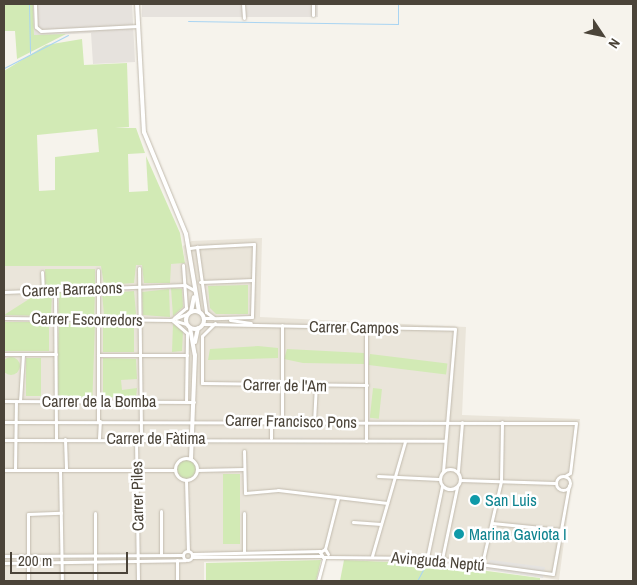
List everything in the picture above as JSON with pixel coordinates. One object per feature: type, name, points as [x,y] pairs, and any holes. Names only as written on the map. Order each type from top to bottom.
[{"type":"street","points":[[36,4],[36,27],[41,31],[138,26]]},
{"type":"street","points":[[137,4],[144,132],[190,248],[194,290],[199,312],[204,318],[203,324]]},
{"type":"street","points":[[243,4],[244,18]]},
{"type":"street","points":[[313,4],[313,15]]},
{"type":"street","points":[[190,248],[254,244],[252,317],[228,319]]},
{"type":"street","points":[[196,247],[202,307],[214,318]]},
{"type":"street","points":[[184,265],[186,308],[171,320],[185,329],[187,355],[186,402]]},
{"type":"street","name":"Carrer Barracons","points":[[139,268],[139,287]]},
{"type":"street","points":[[98,270],[99,438]]},
{"type":"street","points":[[42,272],[43,291]]},
{"type":"street","points":[[200,282],[253,280]]},
{"type":"street","points":[[185,285],[194,290]]},
{"type":"street","name":"Carrer Barracons","points":[[4,292],[185,285]]},
{"type":"street","points":[[139,287],[141,438]]},
{"type":"street","points":[[55,290],[56,439]]},
{"type":"street","points":[[194,347],[190,328],[186,324],[195,295]]},
{"type":"street","points":[[189,313],[199,312]]},
{"type":"street","name":"Carrer Escorredors","points":[[171,320],[189,313]]},
{"type":"street","name":"Carrer Escorredors","points":[[4,318],[171,320],[186,324]]},
{"type":"street","points":[[204,318],[228,319],[253,324]]},
{"type":"street","points":[[190,328],[198,328],[203,324],[216,323],[253,324]]},
{"type":"street","name":"Carrer de l'Am","points":[[216,323],[202,336],[202,383],[367,385]]},
{"type":"street","name":"Carrer Campos","points":[[253,324],[455,329],[447,422]]},
{"type":"street","points":[[282,325],[282,422]]},
{"type":"street","points":[[366,327],[366,441]]},
{"type":"street","points":[[197,470],[191,459],[194,347],[198,328]]},
{"type":"street","points":[[4,354],[56,354]]},
{"type":"street","points":[[20,401],[23,354]]},
{"type":"street","points":[[98,355],[187,355]]},
{"type":"street","points":[[314,422],[316,385]]},
{"type":"street","name":"Carrer de la Bomba","points":[[4,401],[194,402]]},
{"type":"street","points":[[16,401],[16,470]]},
{"type":"street","name":"Carrer Francisco Pons","points":[[4,422],[193,420],[577,424],[570,473],[565,476]]},
{"type":"street","points":[[271,421],[271,438]]},
{"type":"street","points":[[427,558],[442,486],[440,479],[443,471],[447,422]]},
{"type":"street","points":[[442,559],[460,480],[458,472],[462,422]]},
{"type":"street","points":[[482,564],[501,481],[502,422]]},
{"type":"street","name":"Carrer Piles","points":[[136,438],[138,581]]},
{"type":"street","name":"Carrer de Fàtima","points":[[4,440],[271,438],[405,442],[445,441]]},
{"type":"street","points":[[65,439],[66,470]]},
{"type":"street","points":[[372,556],[405,442]]},
{"type":"street","points":[[244,451],[245,493],[278,490],[387,504]]},
{"type":"street","points":[[175,470],[180,460],[191,459]]},
{"type":"street","points":[[4,470],[175,470],[186,480],[188,551],[192,555],[322,557],[328,554],[325,549],[338,498]]},
{"type":"street","points":[[60,470],[62,581]]},
{"type":"street","points":[[186,480],[197,470],[244,470]]},
{"type":"street","points":[[443,471],[458,472]]},
{"type":"street","points":[[378,476],[440,479]]},
{"type":"street","points":[[492,523],[562,530],[570,485],[565,476],[555,483]]},
{"type":"street","points":[[460,480],[555,483],[565,490],[567,497]]},
{"type":"street","points":[[565,490],[570,485]]},
{"type":"street","points":[[442,486],[457,487]]},
{"type":"street","points":[[161,511],[161,554]]},
{"type":"street","points":[[28,581],[28,514],[61,513]]},
{"type":"street","points":[[95,513],[95,581]]},
{"type":"street","points":[[244,513],[244,552]]},
{"type":"street","points":[[353,522],[381,524]]},
{"type":"street","name":"Avinguda Neptú","points":[[328,554],[442,559],[547,573],[557,572],[562,530]]},
{"type":"street","points":[[4,562],[185,560],[192,555],[320,551],[325,549]]},
{"type":"street","points":[[4,556],[183,555],[188,551]]},
{"type":"street","points":[[318,581],[322,557],[320,551]]},
{"type":"street","points":[[183,555],[185,560]]},
{"type":"street","points":[[177,560],[177,581]]},
{"type":"shaded area","points":[[34,4],[132,4],[135,62],[93,64],[91,33],[34,36]]},
{"type":"shaded area","points":[[142,4],[318,4],[318,17],[142,17]]},
{"type":"shaded area","points":[[262,238],[260,317],[466,327],[462,415],[580,419],[559,580],[471,566],[331,559],[204,562],[204,581],[4,581],[4,266],[185,263],[183,246],[192,241]]},
{"type":"shaded area","points":[[491,560],[545,567],[543,578],[481,569]]},
{"type":"green space","points":[[4,4],[33,4],[34,35],[66,34],[17,59],[15,31],[4,31]]},
{"type":"green space","points":[[82,39],[84,65],[127,63],[129,127],[115,128],[136,128],[145,153],[128,154],[129,192],[148,191],[146,156],[180,233],[185,263],[171,264],[170,283],[144,283],[142,265],[136,265],[134,283],[104,285],[101,266],[4,266],[4,71],[46,45]],"holes":[[[97,129],[99,152],[55,157],[55,190],[39,191],[37,135]]]},
{"type":"green space","points":[[45,269],[95,269],[95,285],[45,285]]},
{"type":"green space","points":[[248,285],[248,314],[216,314],[210,308],[208,286]]},
{"type":"green space","points":[[171,288],[182,289],[183,307],[173,316]]},
{"type":"green space","points":[[169,289],[170,317],[143,315],[142,292]]},
{"type":"green space","points":[[134,291],[136,316],[104,319],[102,294]]},
{"type":"green space","points":[[59,292],[95,293],[94,316],[58,315]]},
{"type":"green space","points":[[37,294],[52,294],[51,316],[4,315]]},
{"type":"green space","points":[[4,322],[49,322],[49,351],[4,351]]},
{"type":"green space","points":[[59,323],[95,324],[92,398],[56,397]]},
{"type":"green space","points":[[103,323],[134,323],[134,352],[103,352]]},
{"type":"green space","points":[[173,324],[183,331],[182,351],[172,352]]},
{"type":"green space","points":[[258,346],[278,348],[278,358],[208,360],[210,349]]},
{"type":"green space","points":[[287,349],[364,353],[364,364],[303,363],[284,359]]},
{"type":"green space","points":[[370,354],[447,364],[446,374],[369,365]]},
{"type":"green space","points":[[11,357],[17,360],[20,366],[17,372],[11,375],[5,372],[2,366],[5,360]]},
{"type":"green space","points":[[26,358],[41,358],[41,396],[26,396]]},
{"type":"green space","points":[[103,358],[136,359],[137,379],[121,380],[122,390],[137,388],[136,398],[103,397]]},
{"type":"green space","points":[[373,388],[382,389],[379,419],[370,418]]},
{"type":"green space","points":[[186,458],[194,461],[197,469],[194,477],[186,480],[178,477],[175,469],[178,461]]},
{"type":"green space","points":[[223,474],[240,474],[240,544],[223,544]]},
{"type":"green space","points":[[321,560],[316,581],[206,581],[206,563]]},
{"type":"green space","points":[[344,560],[434,564],[540,578],[540,581],[340,581]]},
{"type":"waterway","points":[[29,4],[30,53]]},
{"type":"waterway","points":[[188,21],[398,24],[398,4]]},
{"type":"waterway","points":[[4,68],[68,35]]},
{"type":"waterway","points":[[417,581],[425,566]]},
{"type":"place","name":"San Luis","points":[[475,500]]},
{"type":"place","name":"Marina Gaviota I","points":[[459,534]]}]
